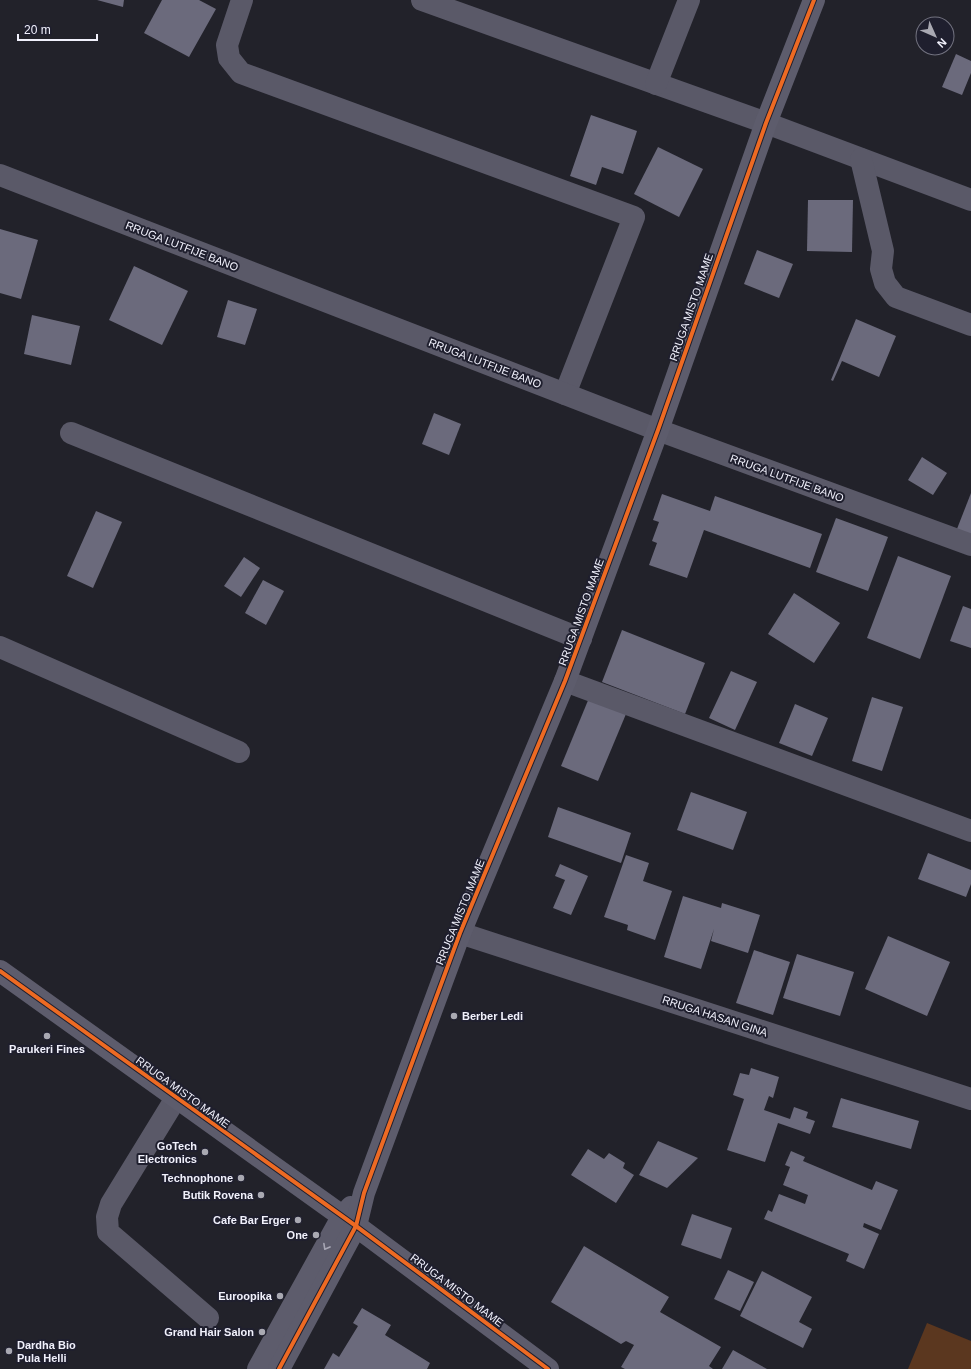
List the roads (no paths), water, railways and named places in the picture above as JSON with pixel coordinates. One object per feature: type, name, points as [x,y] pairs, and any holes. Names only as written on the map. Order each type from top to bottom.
[{"type":"street","points":[[242,0],[227,45],[229,58],[241,73],[634,217],[565,394]]},
{"type":"street","points":[[422,0],[766,123],[971,200]]},
{"type":"street","points":[[656,84],[689,0]]},
{"type":"street","name":"RRUGA MISTO MAME","points":[[279,1369],[364,1193],[460,933],[565,682],[658,430],[766,123],[814,0]]},
{"type":"street","points":[[861,159],[883,251],[881,269],[885,283],[896,297],[971,325]]},
{"type":"street","name":"RRUGA LUTFIJE BANO","points":[[0,175],[658,430],[971,546]]},
{"type":"street","points":[[71,433],[581,639]]},
{"type":"street","points":[[0,647],[239,752]]},
{"type":"street","points":[[565,682],[971,831]]},
{"type":"street","name":"RRUGA HASAN GINA","points":[[460,933],[971,1099]]},
{"type":"street","name":"RRUGA MISTO MAME","points":[[0,971],[349,1222],[548,1369]]},
{"type":"street","points":[[176,1098],[111,1204],[107,1218],[108,1232],[208,1318]]},
{"type":"street","name":"RRUGA MISTO MAME","points":[[258,1369],[349,1222]]},
{"type":"place","name":"Berber Ledi","points":[[454,1016]]},
{"type":"place","name":"Parukeri Fines","points":[[47,1036]]},
{"type":"place","name":"GoTech Electronics","points":[[205,1152]]},
{"type":"place","name":"Technophone","points":[[241,1178]]},
{"type":"place","name":"Butik Rovena","points":[[261,1195]]},
{"type":"place","name":"Cafe Bar Erger","points":[[298,1220]]},
{"type":"place","name":"One","points":[[316,1235]]},
{"type":"place","name":"Euroopika","points":[[280,1296]]},
{"type":"place","name":"Grand Hair Salon","points":[[262,1332]]},
{"type":"place","name":"Dardha Bio Pula Helli","points":[[9,1351]]}]
